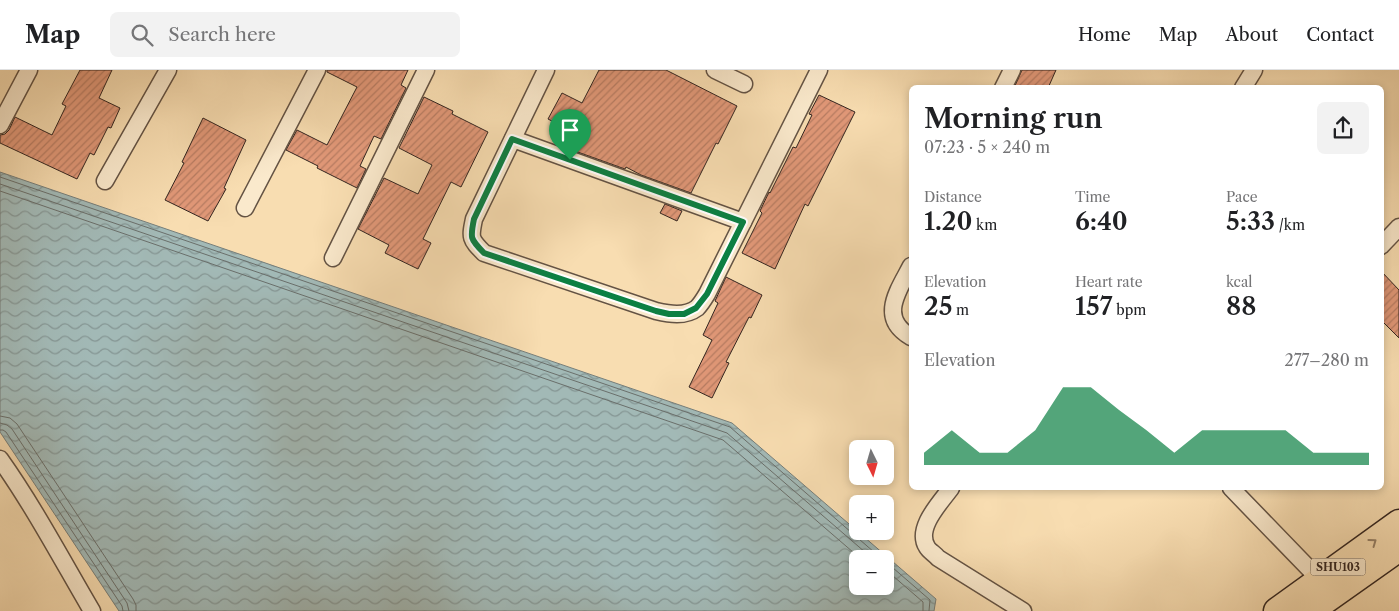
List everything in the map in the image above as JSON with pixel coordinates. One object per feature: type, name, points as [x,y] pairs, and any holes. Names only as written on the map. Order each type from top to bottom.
[{"type":"main road","name":"SHU103","points":[[1277,611],[1399,523]]},
{"type":"main road","name":"SHU103","points":[[1310,611],[1399,548]]},
{"type":"street","points":[[0,125],[29,70]]},
{"type":"street","points":[[105,181],[168,70]]},
{"type":"street","points":[[245,208],[317,70]]},
{"type":"street","points":[[334,258],[426,70]]},
{"type":"street","points":[[546,70],[474,219],[471,231],[473,242],[484,253],[669,314],[684,314],[696,308],[707,294],[819,70]]},
{"type":"street","points":[[715,70],[744,84]]},
{"type":"street","points":[[1004,85],[1012,70]]},
{"type":"street","points":[[1245,85],[1254,70]]},
{"type":"street","points":[[512,139],[743,222]]},
{"type":"street","points":[[1384,243],[1399,227]]},
{"type":"street","points":[[909,270],[894,297],[893,310],[894,322],[909,337]]},
{"type":"street","points":[[0,459],[13,476],[92,611]]},
{"type":"street","points":[[950,490],[926,522],[924,536],[926,546],[938,558],[1022,611]]},
{"type":"street","points":[[1233,490],[1320,580]]},
{"type":"water","points":[[0,172],[732,423],[849,524],[849,540],[868,540],[879,550],[849,550],[849,595],[894,595],[894,563],[936,599],[934,611],[119,611],[0,432]]},
{"type":"building","points":[[80,70],[112,70],[99,98],[120,108],[111,128],[108,127],[94,155],[90,153],[77,179],[0,143],[0,135],[5,134],[9,130],[15,117],[52,135],[66,106],[62,104]]},
{"type":"building","points":[[327,70],[408,70],[401,85],[406,88],[381,139],[374,136],[360,166],[366,169],[357,188],[286,150],[297,130],[327,145],[357,87],[327,72]]},
{"type":"building","points":[[599,70],[666,70],[737,106],[691,193],[641,175],[626,167],[625,169],[561,146],[569,130],[548,119],[562,93],[582,103]]},
{"type":"building","points":[[1022,70],[1056,70],[1049,85],[1015,85]]},
{"type":"building","points":[[819,95],[855,112],[808,206],[805,204],[775,269],[742,253],[762,213],[760,211],[769,192],[793,147],[796,148],[812,115],[809,114]]},
{"type":"building","points":[[424,97],[453,111],[452,114],[488,132],[461,187],[451,182],[423,239],[431,243],[418,269],[385,253],[389,245],[358,229],[384,178],[418,194],[432,165],[399,148]]},
{"type":"building","points":[[203,118],[246,140],[224,188],[226,189],[208,221],[165,200],[184,163],[182,162]]},
{"type":"building","points":[[665,204],[682,211],[677,221],[660,213]]},
{"type":"building","points":[[1384,274],[1399,290],[1399,338],[1384,323]]},
{"type":"building","points":[[726,277],[762,295],[726,362],[729,363],[712,398],[689,387],[712,340],[703,335],[718,303],[715,301]]},
{"type":"route","points":[[512,139],[570,160],[743,222],[707,294],[696,308],[684,314],[669,314],[656,311],[484,253],[473,242],[471,231],[474,219],[512,139]]}]
